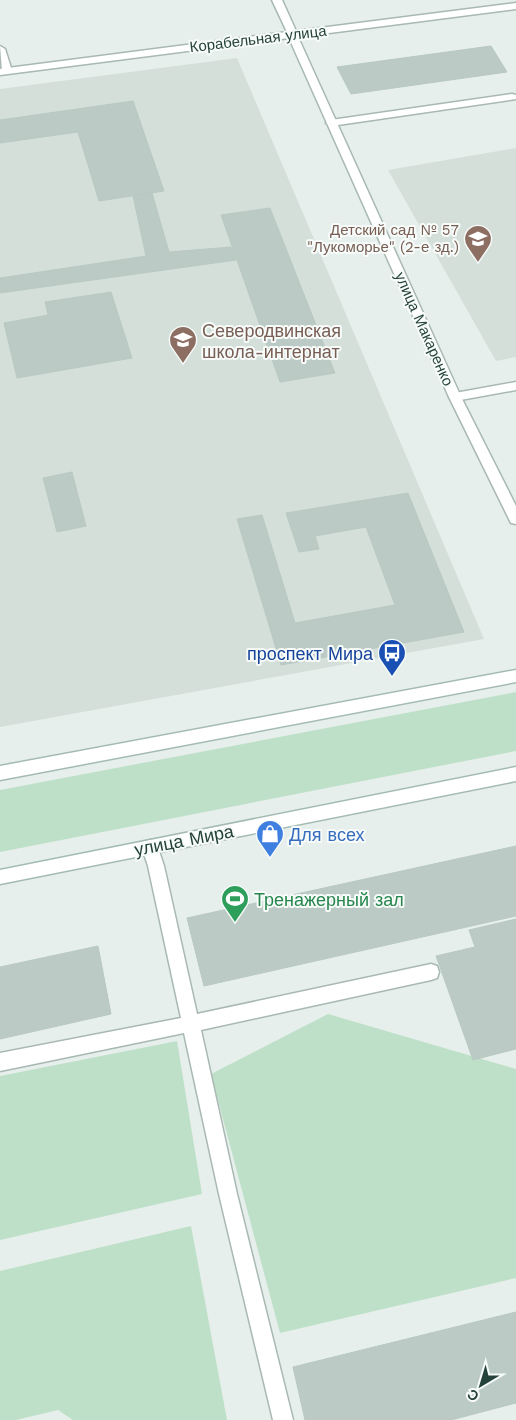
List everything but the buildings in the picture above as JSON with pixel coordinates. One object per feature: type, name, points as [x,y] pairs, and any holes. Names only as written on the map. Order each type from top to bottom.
[{"type":"street","name":"улица Макаренко","points":[[277,0],[454,397],[516,519]]},
{"type":"street","name":"Корабельная улица","points":[[3,71],[516,6]]},
{"type":"street","points":[[0,49],[3,71]]},
{"type":"street","points":[[331,123],[512,97]]},
{"type":"street","points":[[454,397],[516,386]]},
{"type":"street","points":[[0,773],[516,676]]},
{"type":"street","name":"улица Мира","points":[[0,877],[516,774]]},
{"type":"street","points":[[150,847],[156,866],[228,1194],[283,1420]]},
{"type":"street","points":[[0,1062],[190,1024],[431,972]]},
{"type":"shaded area","name":"Северодвинская школа-интернат","points":[[237,58],[484,639],[0,727],[0,89]]},
{"type":"shaded area","name":"Детский сад № 57 \"Лукоморье\" (2-е зд.)","points":[[516,148],[516,357],[496,361],[388,170]]},
{"type":"green space","points":[[516,692],[516,751],[0,852],[0,790]]},
{"type":"green space","points":[[328,1014],[516,1069],[516,1278],[280,1333],[211,1074]]},
{"type":"green space","points":[[177,1041],[202,1194],[0,1240],[0,1076]]},
{"type":"green space","points":[[191,1226],[227,1420],[73,1420],[58,1410],[16,1420],[0,1420],[0,1271]]},
{"type":"place","name":"Детский сад № 57 \"Лукоморье\" (2-е зд.)","points":[[478,263]]},
{"type":"place","name":"Северодвинская школа-интернат","points":[[183,364]]},
{"type":"place","name":"проспект Мира","points":[[392,677]]},
{"type":"place","name":"Для всех","points":[[270,858]]},
{"type":"place","name":"Тренажерный зал","points":[[235,923]]}]
